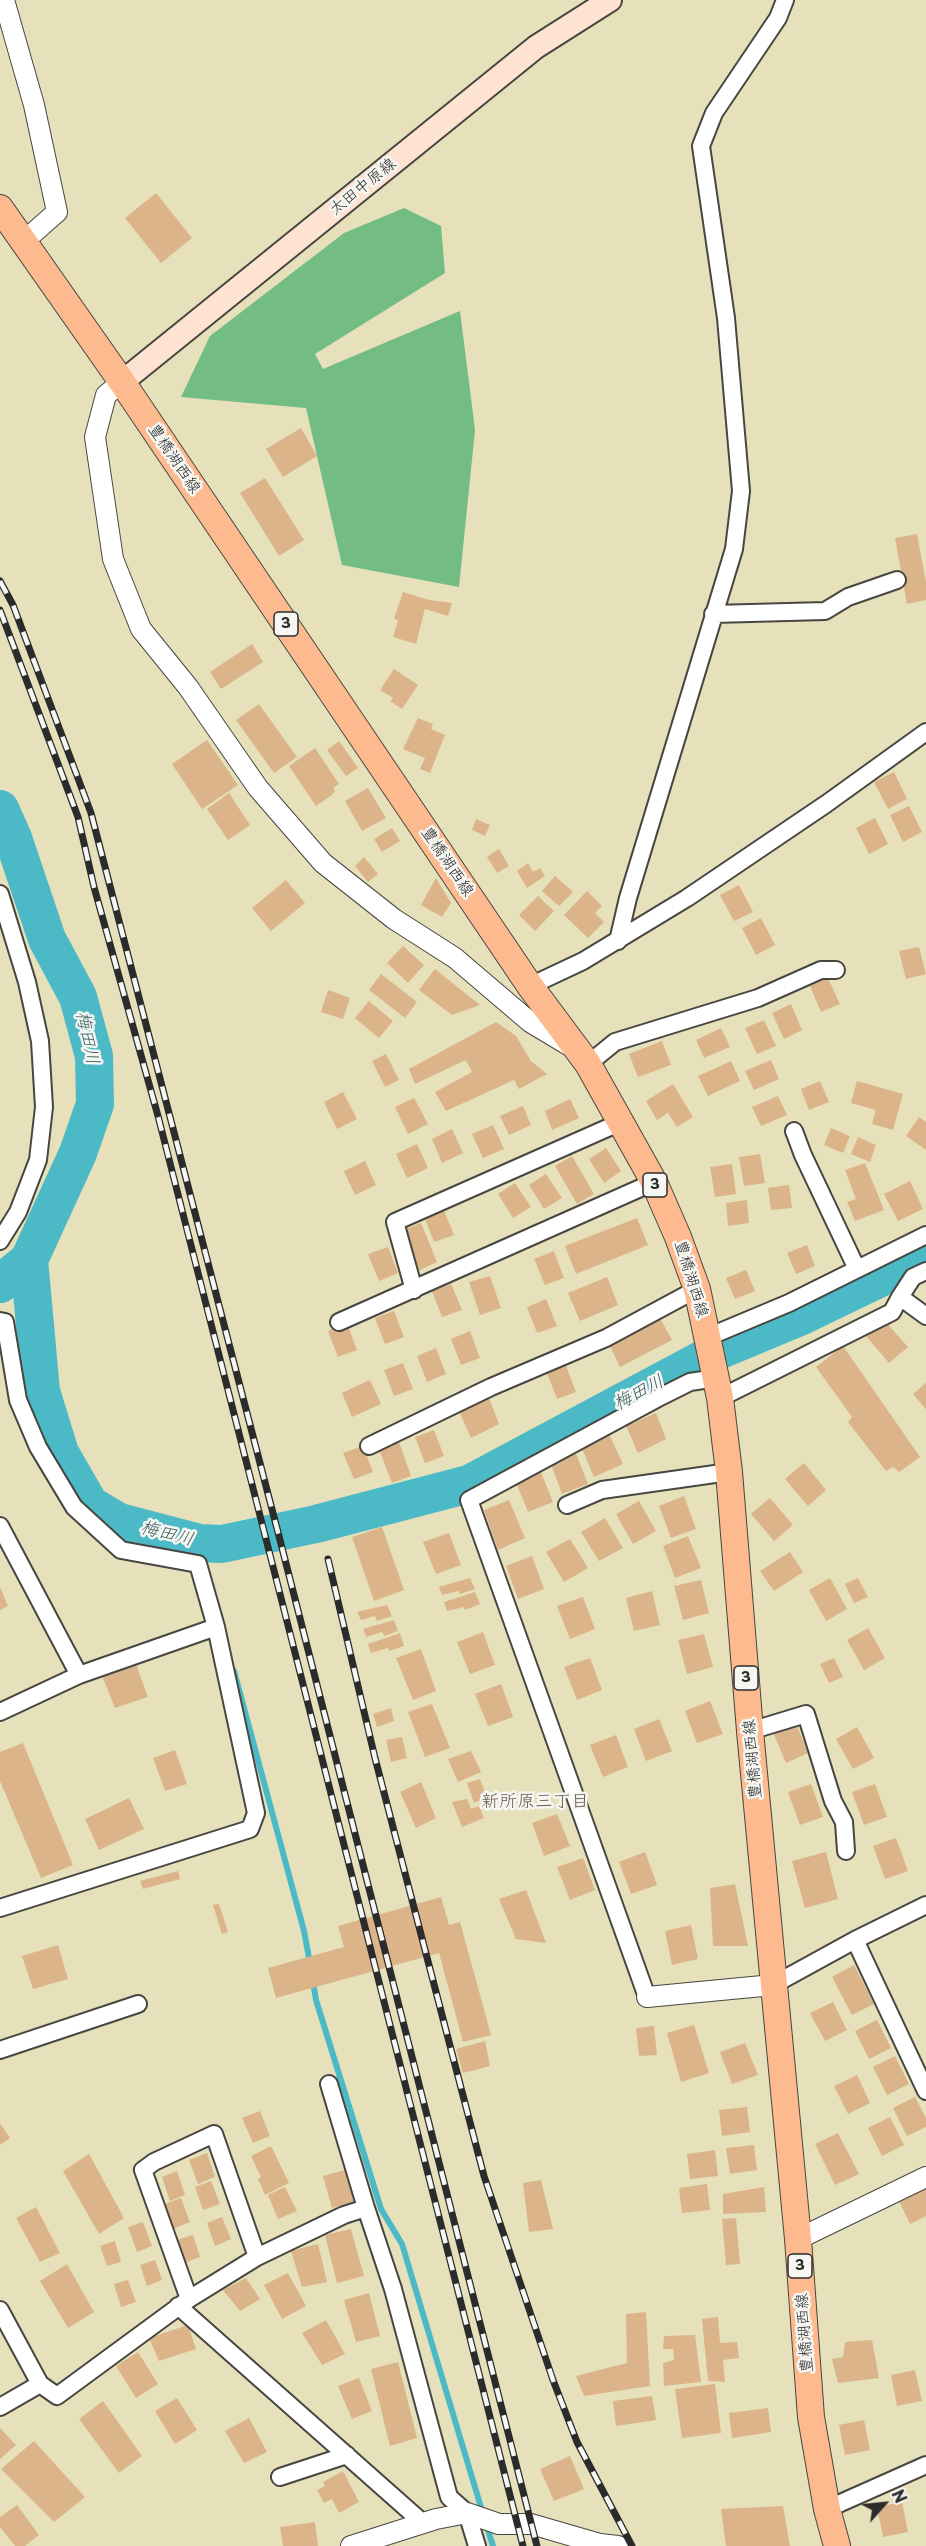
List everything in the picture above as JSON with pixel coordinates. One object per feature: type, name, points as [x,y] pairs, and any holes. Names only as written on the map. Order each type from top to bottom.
[{"type":"main road","name":"太田中原線","points":[[122,382],[536,47],[610,0]]},
{"type":"main road","name":"豊橋湖西線","points":[[0,208],[122,382],[530,986],[584,1058],[654,1182],[697,1289],[717,1382],[729,1472],[750,1731],[798,2240],[811,2416],[826,2509],[837,2546]]},
{"type":"street","points":[[4,0],[34,105],[57,212],[23,242]]},
{"type":"street","points":[[618,941],[628,898],[734,549],[741,490],[726,318],[701,146],[714,113],[778,18],[785,0]]},
{"type":"street","points":[[122,382],[106,395],[95,437],[113,559],[141,628],[188,687],[258,788],[323,863],[393,919],[455,958],[530,1022],[584,1058],[615,1042],[758,998],[821,970],[836,970]]},
{"type":"street","points":[[713,614],[825,610],[848,597],[897,580]]},
{"type":"street","points":[[530,986],[618,941],[826,804],[926,732]]},
{"type":"street","points":[[0,894],[27,982],[40,1041],[44,1107],[38,1160],[18,1212],[0,1241]]},
{"type":"street","points":[[414,1290],[394,1222],[621,1122]]},
{"type":"street","points":[[794,1131],[857,1269]]},
{"type":"street","points":[[339,1322],[654,1182]]},
{"type":"street","points":[[709,1340],[926,1235]]},
{"type":"street","points":[[926,1271],[913,1277],[892,1312],[717,1382],[690,1382],[469,1500],[647,1997],[773,1985],[855,1940],[926,1905]]},
{"type":"street","points":[[369,1446],[491,1387],[606,1338],[697,1289]]},
{"type":"street","points":[[900,1297],[926,1316]]},
{"type":"street","points":[[0,1321],[5,1322],[18,1400],[38,1447],[74,1507],[121,1550],[198,1564],[216,1627],[256,1813],[250,1829],[0,1908]]},
{"type":"street","points":[[567,1505],[602,1490],[729,1472]]},
{"type":"street","points":[[0,1526],[79,1676]]},
{"type":"street","points":[[0,1712],[79,1676],[216,1627]]},
{"type":"street","points":[[750,1731],[806,1714],[833,1801],[844,1822],[846,1851]]},
{"type":"street","points":[[855,1940],[926,2091]]},
{"type":"street","points":[[0,2050],[138,2004]]},
{"type":"street","points":[[329,2084],[393,2289],[449,2497],[469,2513],[498,2523],[531,2524],[607,2545]]},
{"type":"street","points":[[257,2257],[214,2134],[142,2170],[184,2302],[423,2523]]},
{"type":"street","points":[[798,2240],[926,2177]]},
{"type":"street","points":[[2,2316],[40,2384],[57,2396],[184,2302],[257,2257],[344,2215],[366,2208]]},
{"type":"street","points":[[0,2407],[40,2384]]},
{"type":"street","points":[[280,2477],[347,2455]]},
{"type":"street","points":[[826,2509],[926,2465]]},
{"type":"street","points":[[351,2546],[423,2523],[469,2513]]},
{"type":"street","points":[[469,2513],[477,2546]]},
{"type":"green space","points":[[404,208],[441,226],[445,273],[315,354],[323,369],[460,311],[475,430],[459,587],[342,565],[306,408],[181,397],[210,336],[344,233]]},
{"type":"building","points":[[156,193],[192,238],[161,263],[125,218]]},
{"type":"building","points":[[301,428],[317,456],[283,477],[266,449]]},
{"type":"building","points":[[265,478],[304,540],[279,556],[240,493]]},
{"type":"building","points":[[917,534],[926,582],[926,600],[907,604],[895,538]]},
{"type":"building","points":[[403,592],[429,600],[452,603],[448,616],[425,609],[416,644],[393,637],[398,620],[394,619]]},
{"type":"building","points":[[252,644],[263,662],[221,689],[210,672]]},
{"type":"building","points":[[394,669],[418,685],[402,709],[390,701],[393,698],[380,690]]},
{"type":"building","points":[[259,704],[297,757],[274,773],[236,720]]},
{"type":"building","points":[[418,718],[433,724],[431,729],[445,735],[430,773],[420,769],[425,758],[403,749]]},
{"type":"building","points":[[207,740],[238,785],[202,809],[172,764]]},
{"type":"building","points":[[339,741],[358,768],[346,776],[327,750]]},
{"type":"building","points":[[315,748],[339,784],[333,788],[335,791],[332,795],[316,806],[289,766]]},
{"type":"building","points":[[894,772],[907,799],[888,809],[874,782]]},
{"type":"building","points":[[368,788],[386,818],[362,831],[345,801]]},
{"type":"building","points":[[229,793],[250,825],[228,840],[207,809]]},
{"type":"building","points":[[909,806],[922,832],[903,842],[890,815]]},
{"type":"building","points":[[875,818],[888,844],[869,854],[856,828]]},
{"type":"building","points":[[476,819],[490,825],[485,836],[472,830]]},
{"type":"building","points":[[392,828],[400,841],[382,852],[374,839]]},
{"type":"building","points":[[499,849],[509,866],[497,873],[487,857]]},
{"type":"building","points":[[364,857],[378,874],[368,882],[355,866]]},
{"type":"building","points":[[528,863],[533,872],[540,868],[545,876],[527,888],[517,871]]},
{"type":"building","points":[[555,876],[573,892],[559,906],[542,891]]},
{"type":"building","points":[[436,878],[451,903],[442,917],[421,905]]},
{"type":"building","points":[[286,880],[305,903],[271,931],[252,908]]},
{"type":"building","points":[[739,885],[753,912],[734,921],[720,895]]},
{"type":"building","points":[[587,891],[602,906],[595,913],[604,922],[588,938],[564,915]]},
{"type":"building","points":[[538,896],[554,911],[535,931],[519,915]]},
{"type":"building","points":[[761,918],[775,945],[756,955],[742,928]]},
{"type":"building","points":[[403,946],[424,965],[408,983],[387,963]]},
{"type":"building","points":[[919,947],[926,974],[906,979],[899,951]]},
{"type":"building","points":[[435,969],[480,1005],[452,1015],[419,990]]},
{"type":"building","points":[[381,974],[417,1002],[405,1018],[369,990]]},
{"type":"building","points":[[828,978],[840,1004],[821,1012],[810,986]]},
{"type":"building","points":[[328,990],[350,998],[343,1019],[321,1012]]},
{"type":"building","points":[[369,1001],[393,1021],[379,1038],[355,1018]]},
{"type":"building","points":[[791,1004],[802,1030],[784,1039],[772,1013]]},
{"type":"building","points":[[764,1020],[776,1046],[757,1054],[745,1028]]},
{"type":"building","points":[[496,1022],[516,1036],[531,1061],[547,1074],[519,1089],[514,1080],[446,1111],[435,1092],[472,1072],[466,1060],[415,1084],[409,1069]]},
{"type":"building","points":[[721,1028],[730,1047],[704,1058],[696,1040]]},
{"type":"building","points":[[662,1041],[671,1065],[638,1077],[629,1054]]},
{"type":"building","points":[[386,1054],[399,1080],[385,1087],[372,1061]]},
{"type":"building","points":[[771,1060],[779,1079],[754,1090],[745,1071]]},
{"type":"building","points":[[731,1061],[740,1081],[708,1096],[698,1076]]},
{"type":"building","points":[[820,1081],[829,1102],[809,1110],[801,1089]]},
{"type":"building","points":[[857,1081],[903,1094],[893,1130],[872,1124],[876,1110],[851,1103]]},
{"type":"building","points":[[673,1084],[693,1117],[677,1127],[668,1113],[657,1120],[646,1101]]},
{"type":"building","points":[[343,1092],[357,1119],[337,1129],[324,1102]]},
{"type":"building","points":[[778,1096],[787,1115],[761,1126],[752,1107]]},
{"type":"building","points":[[414,1098],[428,1124],[408,1134],[395,1107]]},
{"type":"building","points":[[570,1099],[579,1118],[552,1130],[545,1111]]},
{"type":"building","points":[[523,1106],[531,1125],[509,1135],[500,1116]]},
{"type":"building","points":[[919,1117],[926,1122],[926,1150],[906,1136]]},
{"type":"building","points":[[493,1125],[504,1149],[483,1158],[472,1134]]},
{"type":"building","points":[[831,1128],[850,1136],[843,1153],[824,1145]]},
{"type":"building","points":[[452,1129],[463,1153],[442,1163],[432,1139]]},
{"type":"building","points":[[858,1137],[876,1145],[870,1162],[851,1154]]},
{"type":"building","points":[[417,1144],[428,1168],[407,1178],[396,1154]]},
{"type":"building","points":[[606,1148],[621,1171],[604,1183],[589,1159]]},
{"type":"building","points":[[760,1154],[765,1183],[744,1186],[739,1157]]},
{"type":"building","points":[[572,1156],[594,1194],[577,1204],[555,1166]]},
{"type":"building","points":[[365,1161],[376,1185],[355,1195],[344,1171]]},
{"type":"building","points":[[865,1163],[884,1210],[855,1221],[847,1202],[856,1199],[845,1170]]},
{"type":"building","points":[[732,1164],[736,1194],[715,1197],[710,1167]]},
{"type":"building","points":[[546,1174],[562,1198],[544,1209],[529,1185]]},
{"type":"building","points":[[910,1181],[923,1209],[898,1221],[884,1194]]},
{"type":"building","points":[[515,1183],[531,1207],[513,1218],[498,1194]]},
{"type":"building","points":[[789,1185],[792,1208],[771,1210],[768,1188]]},
{"type":"building","points":[[747,1200],[749,1223],[728,1226],[726,1203]]},
{"type":"building","points":[[443,1208],[454,1235],[434,1242],[424,1216]]},
{"type":"building","points":[[637,1218],[648,1245],[576,1274],[565,1246]]},
{"type":"building","points":[[421,1223],[437,1262],[418,1271],[401,1231]]},
{"type":"building","points":[[807,1245],[815,1266],[796,1274],[787,1253]]},
{"type":"building","points":[[388,1247],[398,1273],[379,1281],[368,1254]]},
{"type":"building","points":[[554,1251],[564,1278],[545,1285],[534,1259]]},
{"type":"building","points":[[746,1270],[755,1291],[735,1299],[726,1278]]},
{"type":"building","points":[[490,1276],[501,1308],[480,1315],[469,1282]]},
{"type":"building","points":[[607,1277],[618,1305],[580,1321],[568,1293]]},
{"type":"building","points":[[451,1284],[462,1310],[442,1317],[432,1291]]},
{"type":"building","points":[[546,1299],[557,1326],[537,1333],[527,1307]]},
{"type":"building","points":[[394,1311],[404,1337],[385,1344],[375,1318]]},
{"type":"building","points":[[660,1318],[672,1340],[620,1367],[609,1344]]},
{"type":"building","points":[[885,1321],[908,1347],[889,1363],[866,1336]]},
{"type":"building","points":[[347,1323],[357,1350],[338,1357],[328,1331]]},
{"type":"building","points":[[470,1331],[480,1358],[461,1365],[451,1339]]},
{"type":"building","points":[[843,1346],[920,1457],[899,1472],[893,1467],[886,1471],[848,1422],[852,1417],[816,1367]]},
{"type":"building","points":[[436,1348],[446,1374],[427,1382],[417,1356]]},
{"type":"building","points":[[403,1363],[413,1389],[394,1396],[384,1370]]},
{"type":"building","points":[[566,1366],[576,1392],[557,1399],[547,1373]]},
{"type":"building","points":[[370,1380],[381,1404],[352,1417],[342,1393]]},
{"type":"building","points":[[926,1383],[926,1409],[913,1394]]},
{"type":"building","points":[[489,1398],[499,1424],[471,1438],[459,1411]]},
{"type":"building","points":[[656,1413],[666,1439],[638,1453],[626,1426]]},
{"type":"building","points":[[434,1430],[444,1456],[425,1463],[415,1437]]},
{"type":"building","points":[[608,1432],[623,1464],[594,1477],[580,1444]]},
{"type":"building","points":[[399,1442],[411,1476],[392,1483],[379,1449]]},
{"type":"building","points":[[363,1446],[373,1472],[354,1479],[343,1453]]},
{"type":"building","points":[[575,1451],[588,1484],[562,1494],[550,1461]]},
{"type":"building","points":[[804,1463],[826,1490],[808,1506],[785,1479]]},
{"type":"building","points":[[540,1470],[553,1502],[528,1512],[515,1480]]},
{"type":"building","points":[[684,1496],[696,1529],[671,1538],[659,1506]]},
{"type":"building","points":[[770,1498],[793,1525],[774,1541],[751,1514]]},
{"type":"building","points":[[509,1500],[525,1538],[498,1550],[484,1510]]},
{"type":"building","points":[[639,1501],[656,1531],[633,1544],[616,1514]]},
{"type":"building","points":[[605,1518],[623,1548],[599,1561],[581,1532]]},
{"type":"building","points":[[382,1527],[404,1590],[374,1601],[352,1537]]},
{"type":"building","points":[[449,1533],[461,1565],[436,1574],[423,1542]]},
{"type":"building","points":[[688,1536],[701,1568],[675,1578],[663,1546]]},
{"type":"building","points":[[570,1539],[588,1568],[564,1582],[546,1552]]},
{"type":"building","points":[[790,1552],[803,1572],[774,1591],[760,1571]]},
{"type":"building","points":[[532,1556],[544,1589],[518,1599],[506,1566]]},
{"type":"building","points":[[470,1578],[475,1589],[460,1594],[459,1591],[442,1595],[439,1587]]},
{"type":"building","points":[[830,1578],[847,1609],[826,1621],[809,1590]]},
{"type":"building","points":[[858,1578],[868,1597],[854,1603],[845,1584]]},
{"type":"building","points":[[701,1580],[709,1613],[683,1620],[674,1586]]},
{"type":"building","points":[[0,1587],[8,1606],[0,1610]]},
{"type":"building","points":[[652,1591],[660,1625],[634,1631],[626,1598]]},
{"type":"building","points":[[475,1592],[480,1604],[465,1610],[464,1607],[447,1611],[444,1602]]},
{"type":"building","points":[[583,1597],[595,1629],[570,1639],[557,1606]]},
{"type":"building","points":[[387,1605],[392,1616],[377,1621],[375,1616],[361,1620],[357,1612]]},
{"type":"building","points":[[394,1620],[398,1631],[384,1636],[382,1632],[366,1637],[363,1629]]},
{"type":"building","points":[[868,1628],[885,1658],[864,1670],[847,1640]]},
{"type":"building","points":[[483,1632],[495,1665],[470,1674],[457,1642]]},
{"type":"building","points":[[400,1633],[404,1646],[371,1653],[368,1644]]},
{"type":"building","points":[[704,1634],[713,1667],[687,1674],[678,1640]]},
{"type":"building","points":[[421,1649],[436,1691],[413,1700],[396,1658]]},
{"type":"building","points":[[590,1658],[602,1690],[577,1700],[564,1667]]},
{"type":"building","points":[[834,1658],[843,1677],[829,1683],[820,1664]]},
{"type":"building","points":[[134,1659],[148,1697],[115,1708],[101,1673]]},
{"type":"building","points":[[501,1684],[513,1717],[488,1726],[475,1694]]},
{"type":"building","points":[[710,1701],[723,1734],[697,1743],[685,1711]]},
{"type":"building","points":[[432,1704],[450,1748],[425,1757],[408,1712]]},
{"type":"building","points":[[391,1708],[394,1721],[377,1727],[373,1714]]},
{"type":"building","points":[[659,1719],[672,1751],[646,1761],[634,1729]]},
{"type":"building","points":[[795,1721],[808,1753],[786,1763],[772,1730]]},
{"type":"building","points":[[857,1727],[874,1758],[853,1769],[836,1739]]},
{"type":"building","points":[[616,1735],[628,1767],[603,1777],[590,1745]]},
{"type":"building","points":[[402,1737],[407,1758],[391,1762],[386,1740]]},
{"type":"building","points":[[23,1743],[73,1865],[41,1878],[0,1781],[0,1752]]},
{"type":"building","points":[[175,1750],[187,1784],[165,1791],[153,1758]]},
{"type":"building","points":[[471,1751],[481,1772],[458,1782],[448,1759]]},
{"type":"building","points":[[480,1779],[487,1797],[474,1803],[467,1783]]},
{"type":"building","points":[[421,1782],[436,1818],[416,1828],[400,1792]]},
{"type":"building","points":[[811,1784],[823,1817],[800,1825],[788,1792]]},
{"type":"building","points":[[875,1784],[887,1817],[864,1825],[852,1792]]},
{"type":"building","points":[[129,1798],[144,1829],[99,1850],[85,1819]]},
{"type":"building","points":[[467,1799],[471,1809],[479,1806],[484,1818],[462,1827],[452,1802]]},
{"type":"building","points":[[557,1814],[570,1846],[544,1856],[532,1823]]},
{"type":"building","points":[[896,1838],[908,1871],[885,1879],[873,1846]]},
{"type":"building","points":[[645,1852],[657,1885],[631,1894],[619,1862]]},
{"type":"building","points":[[826,1852],[838,1899],[805,1908],[792,1861]]},
{"type":"building","points":[[583,1858],[595,1890],[570,1900],[557,1867]]},
{"type":"building","points":[[178,1871],[180,1879],[143,1889],[140,1881]]},
{"type":"building","points":[[735,1884],[748,1946],[713,1946],[710,1888]]},
{"type":"building","points":[[526,1890],[546,1943],[516,1939],[499,1899]]},
{"type":"building","points":[[441,1897],[449,1925],[460,1922],[491,2035],[463,2042],[439,1953],[276,1998],[268,1968],[344,1947],[338,1926]]},
{"type":"building","points":[[219,1904],[228,1932],[222,1934],[213,1905]]},
{"type":"building","points":[[691,1925],[698,1959],[672,1965],[665,1931]]},
{"type":"building","points":[[58,1945],[68,1979],[33,1989],[22,1956]]},
{"type":"building","points":[[854,1965],[874,2004],[852,2015],[832,1977]]},
{"type":"building","points":[[833,2002],[847,2030],[825,2041],[810,2013]]},
{"type":"building","points":[[877,2020],[891,2048],[869,2059],[855,2031]]},
{"type":"building","points":[[694,2025],[709,2073],[681,2082],[667,2033]]},
{"type":"building","points":[[654,2026],[657,2055],[639,2056],[636,2028]]},
{"type":"building","points":[[485,2041],[490,2066],[463,2073],[456,2049]]},
{"type":"building","points":[[745,2043],[758,2075],[732,2084],[720,2052]]},
{"type":"building","points":[[895,2056],[909,2084],[887,2095],[873,2067]]},
{"type":"building","points":[[857,2075],[870,2103],[848,2114],[834,2086]]},
{"type":"building","points":[[915,2097],[926,2118],[926,2127],[907,2136],[893,2108]]},
{"type":"building","points":[[747,2107],[750,2132],[722,2136],[719,2110]]},
{"type":"building","points":[[260,2111],[270,2136],[253,2143],[242,2118]]},
{"type":"building","points":[[890,2117],[904,2145],[882,2156],[868,2128]]},
{"type":"building","points":[[0,2123],[10,2138],[0,2145]]},
{"type":"building","points":[[838,2133],[859,2174],[835,2185],[815,2144]]},
{"type":"building","points":[[754,2145],[757,2170],[730,2174],[726,2148]]},
{"type":"building","points":[[271,2146],[289,2183],[265,2195],[258,2179],[261,2177],[251,2156]]},
{"type":"building","points":[[715,2150],[718,2176],[690,2179],[687,2154]]},
{"type":"building","points":[[207,2153],[215,2177],[198,2184],[189,2160]]},
{"type":"building","points":[[89,2154],[124,2218],[99,2234],[63,2171]]},
{"type":"building","points":[[345,2170],[354,2202],[332,2208],[323,2176]]},
{"type":"building","points":[[177,2171],[185,2195],[170,2201],[162,2177]]},
{"type":"building","points":[[541,2180],[553,2229],[529,2232],[523,2183]]},
{"type":"building","points":[[926,2180],[926,2216],[910,2224],[896,2195]]},
{"type":"building","points":[[211,2181],[220,2204],[203,2210],[195,2187]]},
{"type":"building","points":[[707,2184],[710,2210],[682,2213],[679,2188]]},
{"type":"building","points":[[285,2187],[297,2211],[278,2219],[268,2195]]},
{"type":"building","points":[[764,2187],[766,2212],[723,2214],[723,2194]]},
{"type":"building","points":[[181,2198],[190,2222],[173,2229],[165,2204]]},
{"type":"building","points":[[36,2207],[60,2253],[40,2262],[16,2218]]},
{"type":"building","points":[[222,2217],[231,2239],[215,2246],[207,2223]]},
{"type":"building","points":[[736,2218],[740,2264],[726,2265],[722,2219]]},
{"type":"building","points":[[143,2222],[152,2246],[137,2252],[128,2227]]},
{"type":"building","points":[[351,2229],[364,2276],[337,2283],[325,2235]]},
{"type":"building","points":[[193,2235],[200,2257],[184,2263],[177,2240]]},
{"type":"building","points":[[115,2241],[121,2262],[107,2266],[100,2246]]},
{"type":"building","points":[[318,2244],[327,2282],[302,2287],[291,2251]]},
{"type":"building","points":[[155,2260],[162,2280],[147,2286],[140,2265]]},
{"type":"building","points":[[67,2264],[94,2312],[68,2328],[40,2281]]},
{"type":"building","points":[[288,2273],[306,2306],[282,2319],[264,2285]]},
{"type":"building","points":[[246,2278],[260,2299],[240,2311],[223,2290]]},
{"type":"building","points":[[128,2280],[136,2302],[121,2307],[114,2284]]},
{"type":"building","points":[[369,2293],[380,2336],[356,2342],[344,2300]]},
{"type":"building","points":[[646,2312],[650,2386],[584,2396],[576,2376],[627,2363],[626,2314]]},
{"type":"building","points":[[718,2317],[720,2343],[737,2342],[739,2358],[723,2360],[725,2382],[708,2381],[702,2319]]},
{"type":"building","points":[[326,2320],[345,2354],[322,2365],[302,2333]]},
{"type":"building","points":[[188,2325],[196,2349],[159,2361],[149,2338]]},
{"type":"building","points":[[695,2335],[701,2382],[664,2386],[663,2363],[674,2360],[673,2349],[663,2349],[664,2336]]},
{"type":"building","points":[[872,2340],[879,2378],[838,2383],[832,2359],[843,2357],[845,2342]]},
{"type":"building","points":[[138,2352],[158,2384],[136,2398],[116,2366]]},
{"type":"building","points":[[398,2362],[417,2438],[390,2446],[371,2369]]},
{"type":"building","points":[[915,2370],[922,2401],[897,2406],[891,2375]]},
{"type":"building","points":[[359,2378],[372,2411],[352,2419],[338,2386]]},
{"type":"building","points":[[715,2384],[721,2433],[682,2438],[675,2389]]},
{"type":"building","points":[[652,2396],[656,2420],[616,2426],[613,2401]]},
{"type":"building","points":[[177,2398],[197,2430],[175,2444],[155,2411]]},
{"type":"building","points":[[103,2401],[142,2456],[119,2473],[79,2419]]},
{"type":"building","points":[[768,2408],[771,2432],[732,2438],[729,2413]]},
{"type":"building","points":[[249,2418],[267,2452],[244,2463],[225,2431]]},
{"type":"building","points":[[864,2420],[870,2450],[845,2455],[839,2425]]},
{"type":"building","points":[[0,2428],[16,2445],[0,2459]]},
{"type":"building","points":[[34,2441],[85,2497],[54,2522],[1,2469]]},
{"type":"building","points":[[570,2456],[584,2489],[554,2501],[540,2469]]},
{"type":"building","points":[[343,2471],[359,2502],[339,2513],[332,2499],[324,2503],[317,2490],[325,2486],[323,2482]]},
{"type":"building","points":[[902,2502],[908,2532],[883,2537],[877,2507]]},
{"type":"building","points":[[17,2505],[39,2535],[25,2546],[15,2546],[0,2527],[0,2517]]},
{"type":"building","points":[[783,2506],[790,2546],[726,2546],[721,2509]]},
{"type":"building","points":[[315,2522],[318,2546],[283,2546],[280,2527]]},
{"type":"waterway","name":"梅田川","points":[[0,809],[13,838],[47,939],[78,997],[94,1056],[95,1104],[78,1153],[29,1260],[41,1391],[60,1453],[90,1505],[119,1522],[199,1543],[222,1544],[316,1524],[469,1484],[718,1351],[802,1316],[926,1256]]},
{"type":"waterway","points":[[0,1284],[29,1260]]},
{"type":"waterway","points":[[199,1543],[204,1563]]},
{"type":"waterway","points":[[234,1671],[304,1931],[310,1963]]},
{"type":"waterway","points":[[313,1982],[316,2000],[381,2209],[402,2244],[483,2514]]},
{"type":"waterway","points":[[486,2524],[493,2546]]},
{"type":"railway","points":[[0,581],[13,605],[91,813],[280,1540],[537,2546]]},
{"type":"railway","points":[[0,610],[78,817],[94,887],[158,1116],[523,2546]]},
{"type":"railway","points":[[328,1559],[375,1758],[484,2176],[553,2380],[577,2442],[632,2546]]},
{"type":"district","name":"新所原三丁目","points":[[535,1802]]}]
